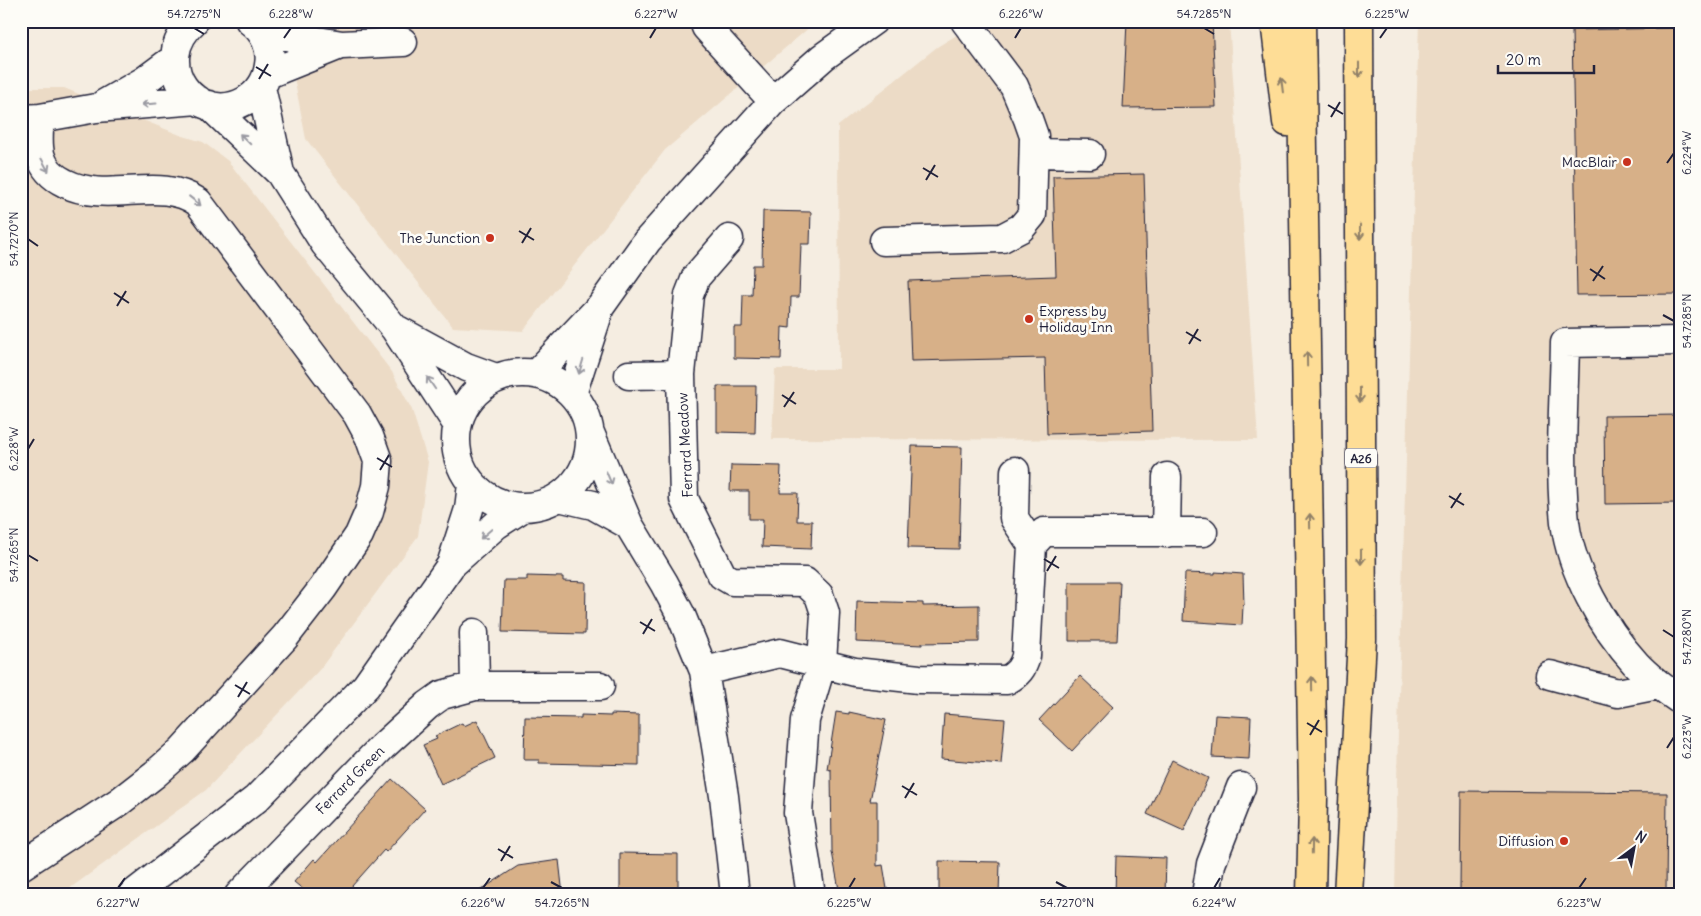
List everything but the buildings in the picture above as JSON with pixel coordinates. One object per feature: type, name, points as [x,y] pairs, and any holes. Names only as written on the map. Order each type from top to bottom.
[{"type":"highway","points":[[1275,21],[1305,273]]},
{"type":"highway","points":[[1301,21],[1313,799],[1311,895]]},
{"type":"highway","name":"A26","points":[[1348,895],[1362,639],[1358,21]]},
{"type":"street","points":[[704,21],[706,27],[772,101]]},
{"type":"street","points":[[536,374],[600,308],[647,241],[772,101],[823,57],[873,21]]},
{"type":"street","points":[[884,241],[1002,238],[1021,228],[1032,215],[1034,136],[1014,86],[965,21]]},
{"type":"street","points":[[188,24],[178,43],[175,58],[176,71],[180,82],[188,93],[204,103],[280,173],[325,244],[395,328],[457,424]]},
{"type":"street","points":[[256,27],[342,45],[402,42]]},
{"type":"street","points":[[256,27],[268,46],[270,60],[265,81],[280,173]]},
{"type":"street","points":[[21,866],[119,802],[155,774],[182,750],[285,637],[323,588],[359,535],[369,512],[376,486],[378,461],[369,436],[357,414],[198,202],[186,195],[172,191],[95,193],[57,179],[48,172],[40,156],[38,137],[30,118],[96,108],[204,103],[224,107],[238,105],[251,98],[265,81],[342,45]]},
{"type":"street","points":[[96,108],[144,81],[175,58]]},
{"type":"street","points":[[1034,153],[1090,154]]},
{"type":"street","name":"Ferrard Meadow","points":[[730,239],[696,277],[689,295],[682,374],[684,499],[722,575],[732,581],[805,582],[819,594],[825,613],[822,663],[806,720],[798,813],[811,895]]},
{"type":"street","points":[[572,394],[600,308]]},
{"type":"street","points":[[395,328],[466,367],[496,378]]},
{"type":"street","points":[[1669,693],[1636,664],[1622,647],[1596,609],[1581,579],[1572,554],[1566,524],[1563,482],[1565,343],[1680,341]]},
{"type":"street","points":[[590,433],[589,452],[583,470],[573,485],[558,496],[542,504],[524,507],[506,504],[489,498],[472,484],[461,466],[456,445],[457,424],[465,405],[478,388],[496,378],[516,373],[536,374],[556,381],[572,394],[584,412],[590,433],[629,525],[681,615],[704,671],[724,796],[735,895]]},
{"type":"street","name":"Ferrard Meadow","points":[[629,375],[682,374]]},
{"type":"street","points":[[704,671],[780,653],[855,672],[919,680],[1007,680],[1015,676],[1024,667],[1026,656],[1032,545],[1014,518],[1015,472]]},
{"type":"street","points":[[1166,533],[1167,477]]},
{"type":"street","points":[[450,565],[468,509],[472,484]]},
{"type":"street","points":[[558,496],[592,505],[629,525]]},
{"type":"street","points":[[132,895],[256,798],[366,686],[450,565],[496,526],[524,507]]},
{"type":"street","points":[[1032,545],[1044,532],[1203,532]]},
{"type":"street","points":[[474,633],[475,686]]},
{"type":"street","points":[[1550,675],[1618,693],[1669,693]]},
{"type":"street","name":"Ferrard Green","points":[[239,895],[382,747],[428,705],[442,695],[475,686],[600,686]]},
{"type":"street","points":[[1206,895],[1211,864],[1241,787]]},
{"type":"shaded area","name":"The Junction","points":[[283,21],[817,21],[665,150],[523,331],[453,327],[306,139]]},
{"type":"shaded area","points":[[980,21],[1229,21],[1258,440],[772,439],[775,369],[839,369],[838,126],[937,47]]},
{"type":"shaded area","points":[[1419,21],[1680,21],[1680,895],[1395,895],[1398,729]]},
{"type":"shaded area","points":[[21,88],[64,88],[180,135],[203,142],[228,161],[392,372],[412,410],[428,462],[418,536],[320,669],[206,790],[66,891],[57,895],[21,895]]},
{"type":"place","name":"MacBlair","points":[[1627,162]]},
{"type":"place","name":"The Junction","points":[[490,238]]},
{"type":"place","name":"Express by Holiday Inn","points":[[1029,319]]},
{"type":"place","name":"Diffusion","points":[[1564,841]]}]
